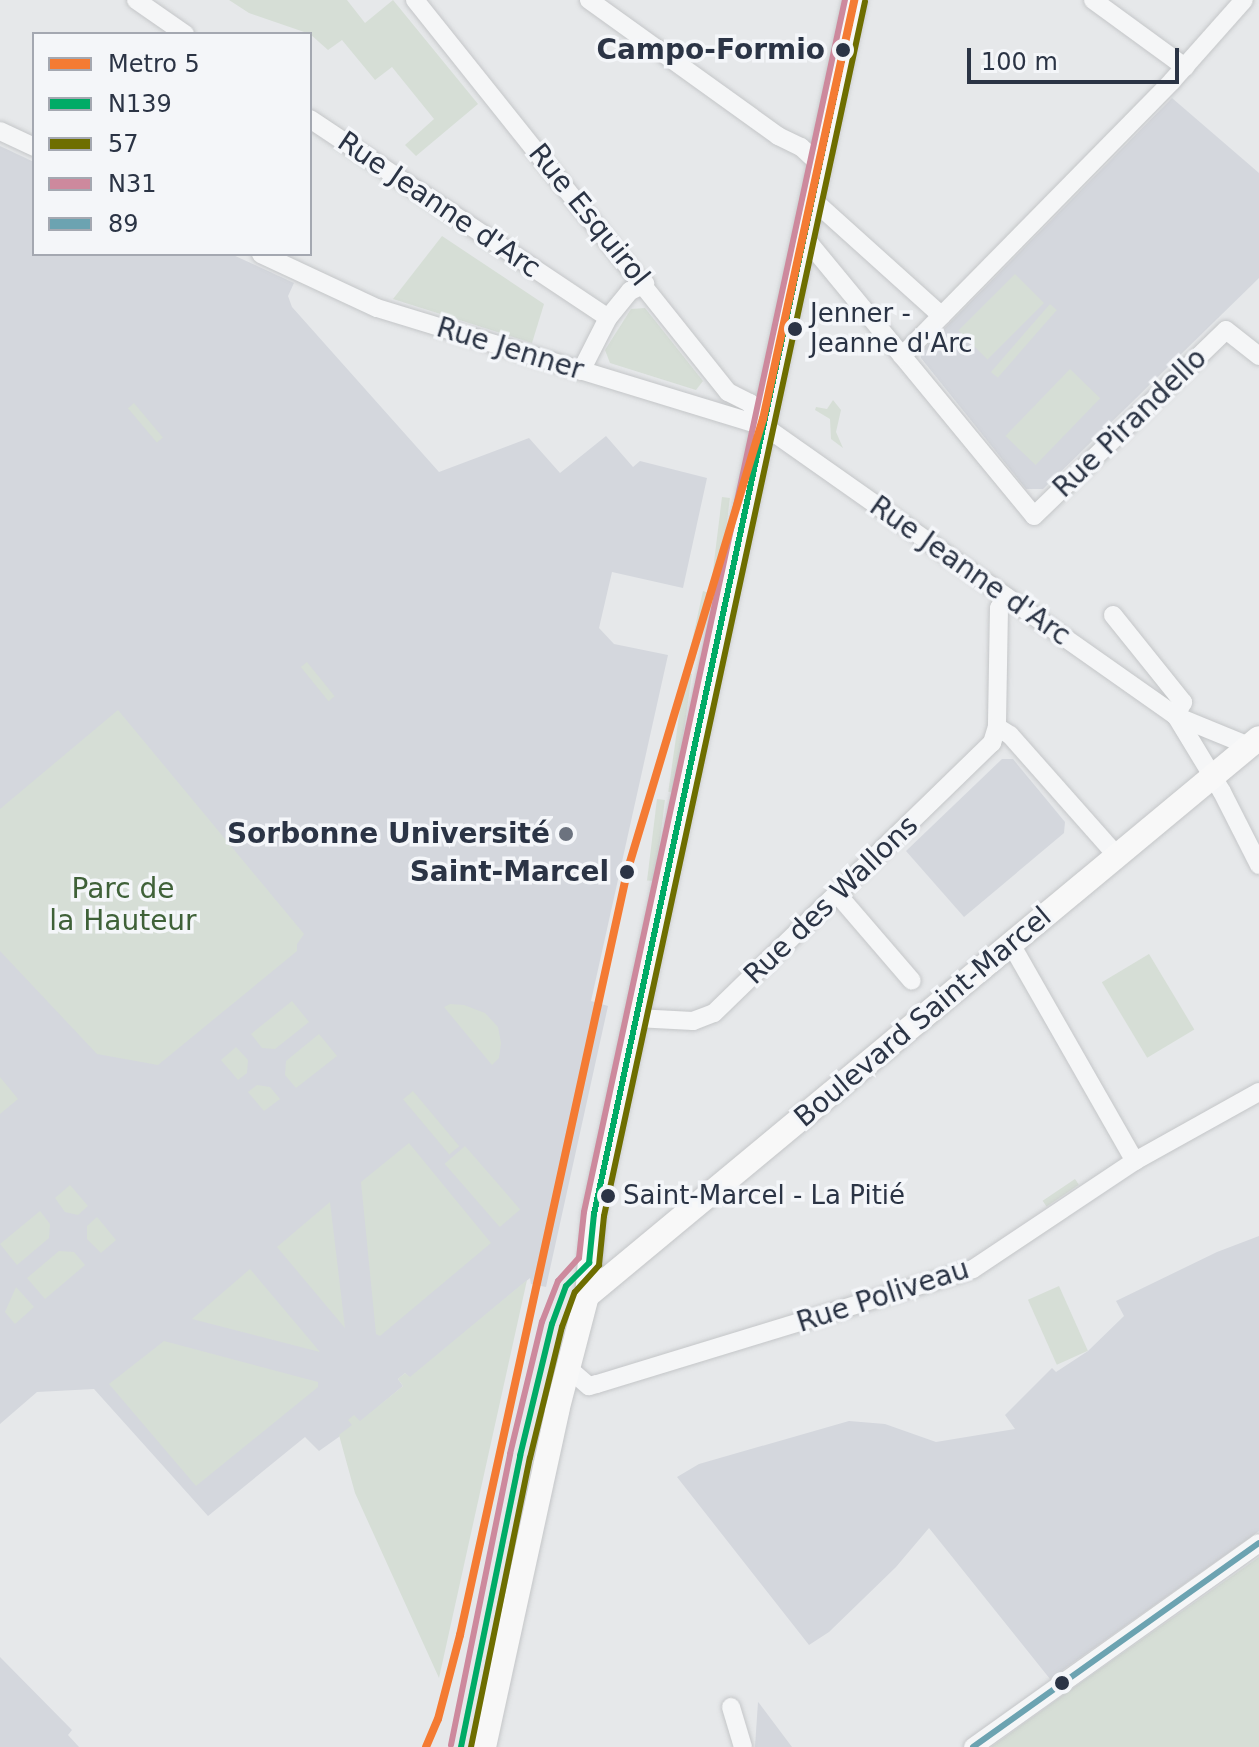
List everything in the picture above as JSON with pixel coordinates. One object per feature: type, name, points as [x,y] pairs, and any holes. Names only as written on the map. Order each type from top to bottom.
[{"type":"main road","points":[[484,1747],[568,1368],[587,1296],[594,1214],[855,0]]},
{"type":"main road","name":"Boulevard Saint-Marcel","points":[[587,1296],[1254,742]]},
{"type":"street","points":[[136,0],[182,32]]},
{"type":"street","name":"Rue Esquirol","points":[[415,0],[645,284],[728,392],[750,403],[764,426]]},
{"type":"street","points":[[589,0],[778,136],[801,147],[820,165]]},
{"type":"street","points":[[1093,0],[1185,67]]},
{"type":"street","points":[[805,238],[902,356],[1185,67],[1244,0]]},
{"type":"street","name":"Rue Jeanne d'Arc","points":[[312,120],[608,318]]},
{"type":"street","points":[[0,131],[32,146]]},
{"type":"street","points":[[813,200],[942,316]]},
{"type":"street","name":"Rue Jenner","points":[[265,256],[377,308],[764,426]]},
{"type":"street","points":[[581,371],[608,318],[630,291],[645,284]]},
{"type":"street","name":"Rue Pirandello","points":[[902,356],[1034,516],[1226,330],[1259,356]]},
{"type":"street","name":"Rue Jeanne d'Arc","points":[[764,426],[1176,716],[1254,742]]},
{"type":"street","points":[[1006,597],[999,608],[997,727],[1010,735],[1117,856]]},
{"type":"street","points":[[1113,615],[1183,702],[1176,716]]},
{"type":"street","points":[[1118,676],[1142,651]]},
{"type":"street","name":"Rue Jeanne d'Arc","points":[[1176,716],[1253,838],[1259,865]]},
{"type":"street","name":"Rue des Wallons","points":[[636,1018],[693,1021],[714,1013],[992,743],[997,727]]},
{"type":"street","points":[[838,895],[912,981]]},
{"type":"street","points":[[1011,944],[1135,1161]]},
{"type":"street","name":"Rue Poliveau","points":[[568,1368],[589,1386],[931,1285],[973,1269],[1012,1246],[1049,1216],[1135,1161],[1259,1092]]},
{"type":"street","points":[[973,1747],[1259,1543]]},
{"type":"street","points":[[731,1707],[743,1747]]},
{"type":"shaded area","points":[[1172,98],[1259,173],[1259,278],[1043,489],[1026,489],[921,358],[921,352]]},
{"type":"shaded area","points":[[0,146],[32,161],[32,256],[235,256],[294,283],[288,296],[292,307],[439,472],[529,438],[560,473],[606,436],[633,467],[640,461],[707,478],[683,588],[612,572],[599,628],[614,644],[668,655],[591,1001],[608,1006],[546,1287],[531,1284],[530,1278],[410,1378],[405,1373],[398,1379],[403,1386],[360,1422],[319,1451],[305,1437],[208,1516],[94,1389],[37,1392],[0,1424]]},
{"type":"shaded area","points":[[1002,759],[1013,759],[1065,822],[1064,833],[964,917],[906,851]]},
{"type":"shaded area","points":[[1259,1236],[1259,1531],[1050,1679],[929,1528],[896,1567],[829,1632],[809,1645],[677,1477],[699,1464],[849,1421],[885,1424],[936,1442],[1015,1429],[1005,1415],[1052,1368],[1056,1372],[1088,1351],[1124,1316],[1116,1301],[1217,1252]]},
{"type":"shaded area","points":[[0,1657],[72,1730],[68,1735],[79,1747],[0,1747]]},
{"type":"shaded area","points":[[759,1703],[792,1747],[755,1747]]},
{"type":"green space","points":[[229,0],[347,0],[365,23],[393,0],[478,104],[416,156],[405,145],[434,119],[392,67],[375,80],[342,40],[328,50],[312,36],[312,32],[249,13]]},
{"type":"green space","points":[[442,236],[544,304],[532,343],[393,299]]},
{"type":"green space","points":[[1015,274],[1044,303],[987,360],[958,331]]},
{"type":"green space","points":[[1050,304],[1057,310],[998,378],[991,372]]},
{"type":"green space","points":[[645,308],[703,381],[696,390],[610,363],[605,350],[631,309]]},
{"type":"green space","points":[[1070,369],[1100,398],[1036,465],[1005,436]]},
{"type":"green space","points":[[833,400],[841,410],[836,432],[843,448],[831,439],[830,419],[815,410],[816,407],[827,409]]},
{"type":"green space","points":[[134,403],[163,437],[157,443],[128,408]]},
{"type":"green space","points":[[722,497],[730,498],[720,582],[712,581]]},
{"type":"green space","points":[[703,591],[709,593],[695,661],[688,659]]},
{"type":"green space","points":[[307,662],[335,696],[328,701],[301,667]]},
{"type":"green space","points":[[685,673],[692,674],[675,793],[668,792]]},
{"type":"green space","name":"Parc de la Hauteur","points":[[118,710],[304,934],[297,944],[297,951],[158,1065],[97,1054],[0,951],[0,809]]},
{"type":"green space","points":[[657,799],[665,800],[655,881],[647,880]]},
{"type":"green space","points":[[1149,954],[1194,1029],[1147,1058],[1102,982]]},
{"type":"green space","points":[[292,1001],[309,1022],[275,1049],[262,1048],[251,1034]]},
{"type":"green space","points":[[464,1005],[485,1013],[498,1027],[501,1043],[499,1058],[492,1065],[444,1007]]},
{"type":"green space","points":[[319,1034],[337,1056],[296,1088],[285,1075],[286,1061]]},
{"type":"green space","points":[[236,1047],[248,1060],[247,1073],[238,1080],[221,1060]]},
{"type":"green space","points":[[0,1077],[18,1099],[0,1114]]},
{"type":"green space","points":[[257,1085],[270,1087],[280,1099],[264,1111],[248,1092]]},
{"type":"green space","points":[[413,1091],[459,1146],[449,1155],[403,1099]]},
{"type":"green space","points":[[409,1143],[491,1243],[380,1336],[376,1334],[361,1182]]},
{"type":"green space","points":[[465,1146],[520,1209],[500,1227],[445,1164]]},
{"type":"green space","points":[[1075,1179],[1079,1185],[1047,1207],[1043,1201]]},
{"type":"green space","points":[[70,1185],[88,1206],[78,1215],[65,1212],[55,1198]]},
{"type":"green space","points":[[330,1202],[345,1328],[277,1247]]},
{"type":"green space","points":[[40,1211],[50,1224],[49,1238],[17,1265],[0,1244]]},
{"type":"green space","points":[[97,1217],[116,1240],[101,1253],[87,1239],[87,1226]]},
{"type":"green space","points":[[59,1251],[74,1252],[85,1265],[45,1299],[27,1278]]},
{"type":"green space","points":[[250,1269],[320,1352],[192,1319]]},
{"type":"green space","points":[[527,1280],[439,1678],[355,1493],[339,1435],[352,1425],[348,1420],[354,1415],[360,1421],[403,1386],[398,1379],[405,1373],[410,1377]]},
{"type":"green space","points":[[1059,1286],[1088,1351],[1057,1365],[1028,1300]]},
{"type":"green space","points":[[16,1287],[34,1307],[15,1324],[5,1312]]},
{"type":"green space","points":[[164,1341],[318,1382],[318,1387],[196,1486],[109,1384]]},
{"type":"green space","points":[[1259,1557],[1259,1747],[991,1747],[1107,1664]]},
{"type":"metro line","name":"5","points":[[426,1747],[438,1719],[460,1635],[627,872],[763,419],[854,0]]},
{"type":"transit line","name":"N31","points":[[451,1745],[510,1454],[542,1322],[558,1281],[579,1258],[584,1212],[845,0]]},
{"type":"transit line","name":"N139","points":[[461,1747],[520,1456],[552,1324],[566,1286],[589,1263],[594,1214],[855,0]]},
{"type":"transit line","name":"57","points":[[471,1747],[530,1458],[562,1327],[575,1292],[599,1265],[604,1216],[865,2]]},
{"type":"transit line","name":"89","points":[[973,1747],[1259,1543]]},
{"type":"place","name":"Campo-Formio","points":[[843,50]]},
{"type":"place","name":"Jenner - Jeanne d'Arc","points":[[795,329]]},
{"type":"place","name":"Sorbonne Université","points":[[566,834]]},
{"type":"place","name":"Saint-Marcel","points":[[627,872]]},
{"type":"place","name":"Saint-Marcel - La Pitié","points":[[608,1196]]}]
